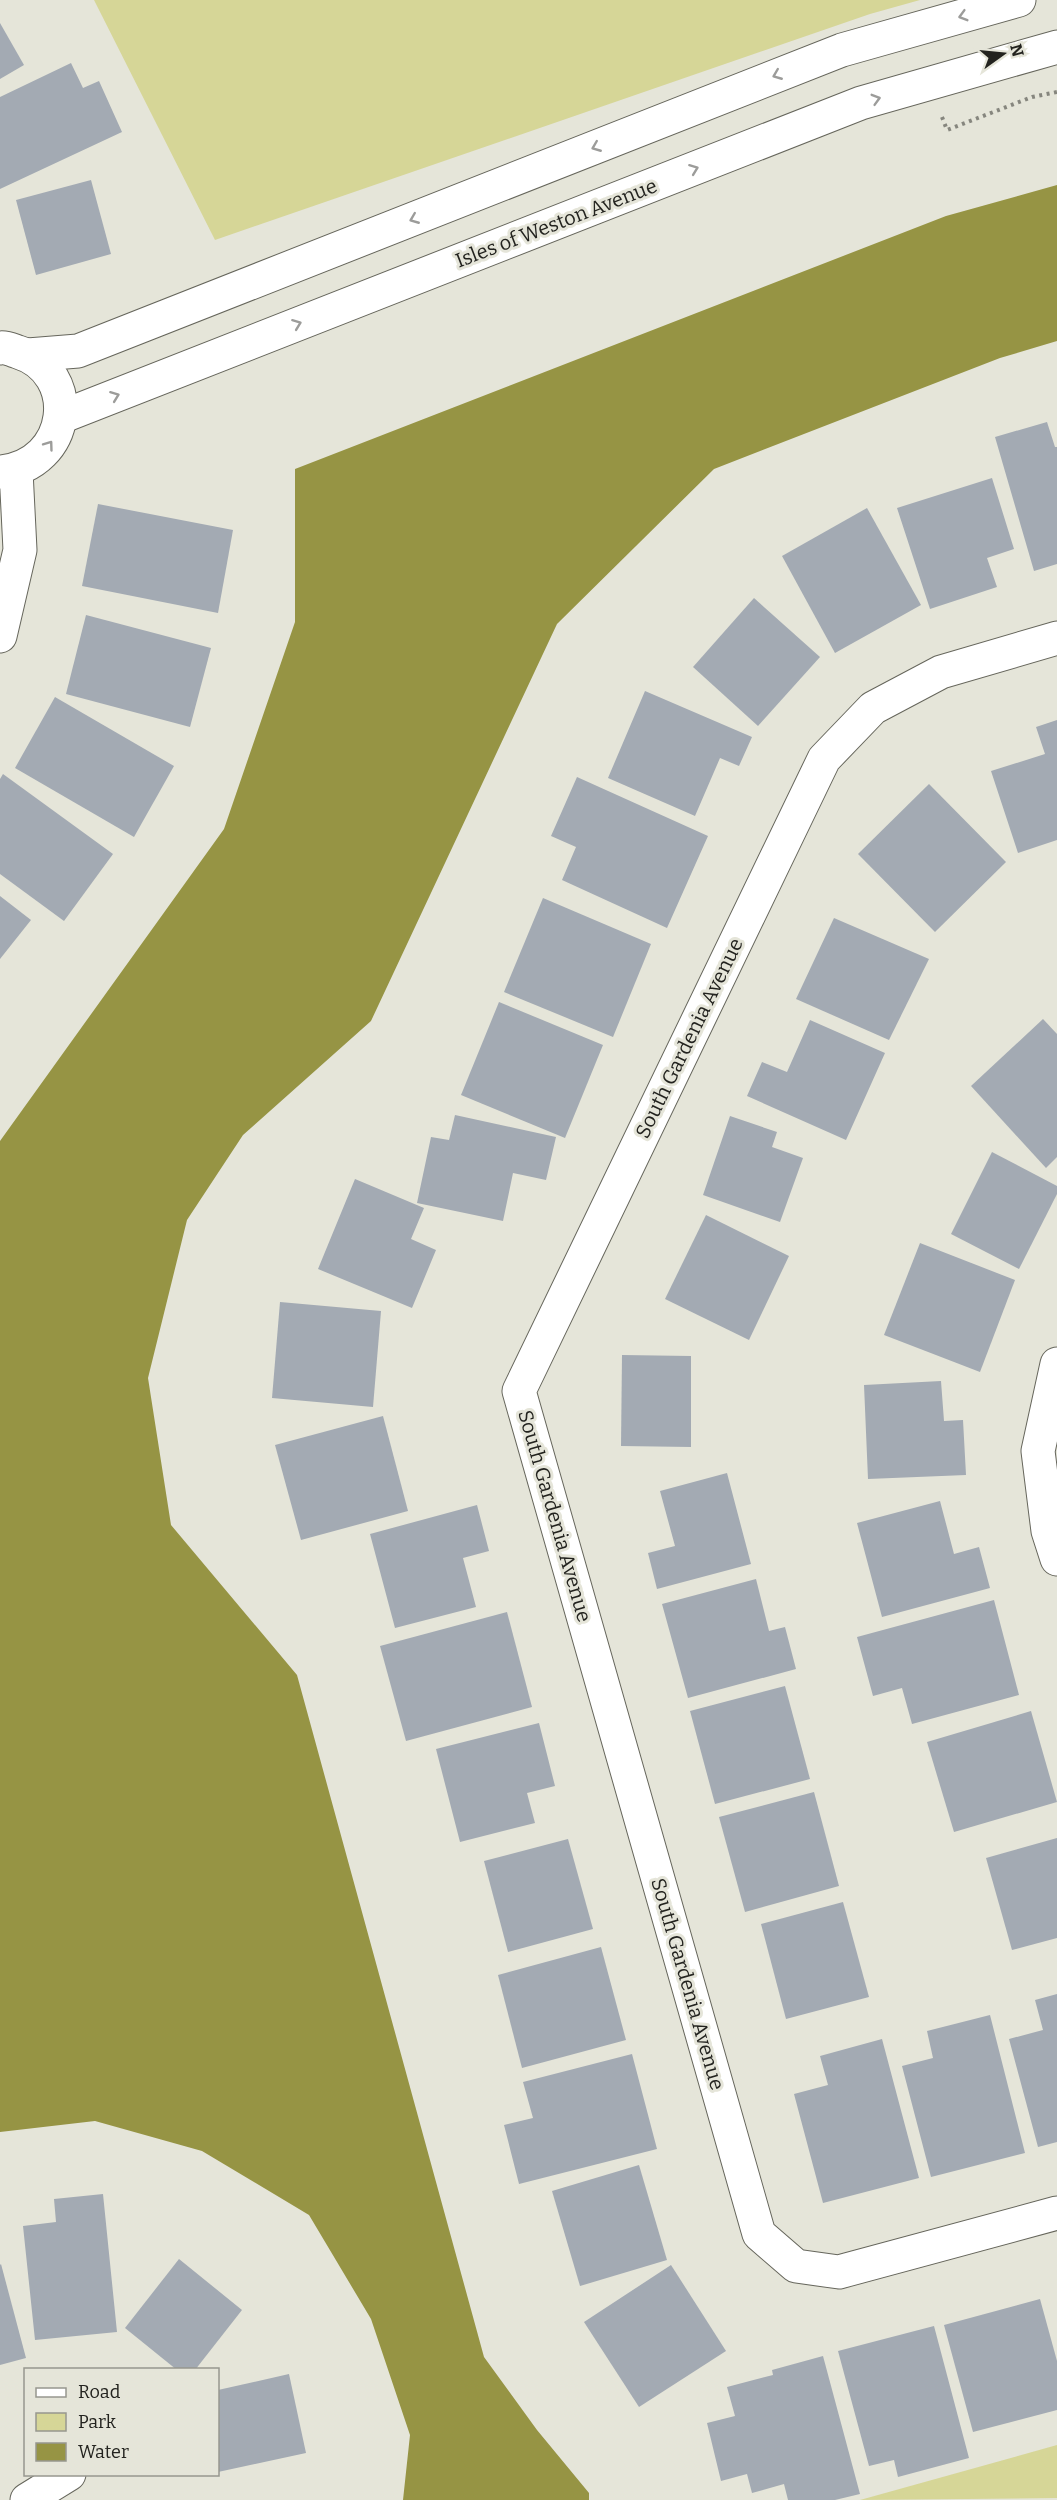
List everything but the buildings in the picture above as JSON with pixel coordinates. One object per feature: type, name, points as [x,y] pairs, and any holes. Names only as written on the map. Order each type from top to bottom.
[{"type":"street","points":[[14,351],[78,351],[842,50],[1019,0]]},
{"type":"street","name":"Isles of Weston Avenue","points":[[61,417],[861,103],[1057,47]]},
{"type":"street","points":[[0,636],[20,550],[8,472],[38,459],[54,440],[61,417],[58,392],[47,370],[14,351]]},
{"type":"street","name":"South Gardenia Avenue","points":[[1057,638],[941,672],[873,708],[824,759],[519,1391],[759,2234],[796,2266],[839,2272],[1057,2212]]},
{"type":"street","points":[[1057,1364],[1038,1451],[1048,1531],[1057,1559]]},
{"type":"street","points":[[27,2500],[67,2476]]},
{"type":"path","points":[[941,113],[947,130],[1032,97],[1057,92]]},
{"type":"green space","points":[[94,0],[920,0],[870,14],[215,240]]},
{"type":"green space","points":[[1057,2445],[1057,2498],[860,2500]]},
{"type":"water","points":[[1057,185],[1057,341],[1000,358],[714,469],[557,624],[371,1021],[243,1135],[187,1220],[148,1378],[171,1525],[297,1675],[484,2357],[537,2430],[589,2493],[589,2500],[403,2500],[410,2435],[371,2319],[309,2215],[202,2151],[95,2121],[0,2132],[0,1141],[224,829],[295,622],[295,469],[946,216]]}]
